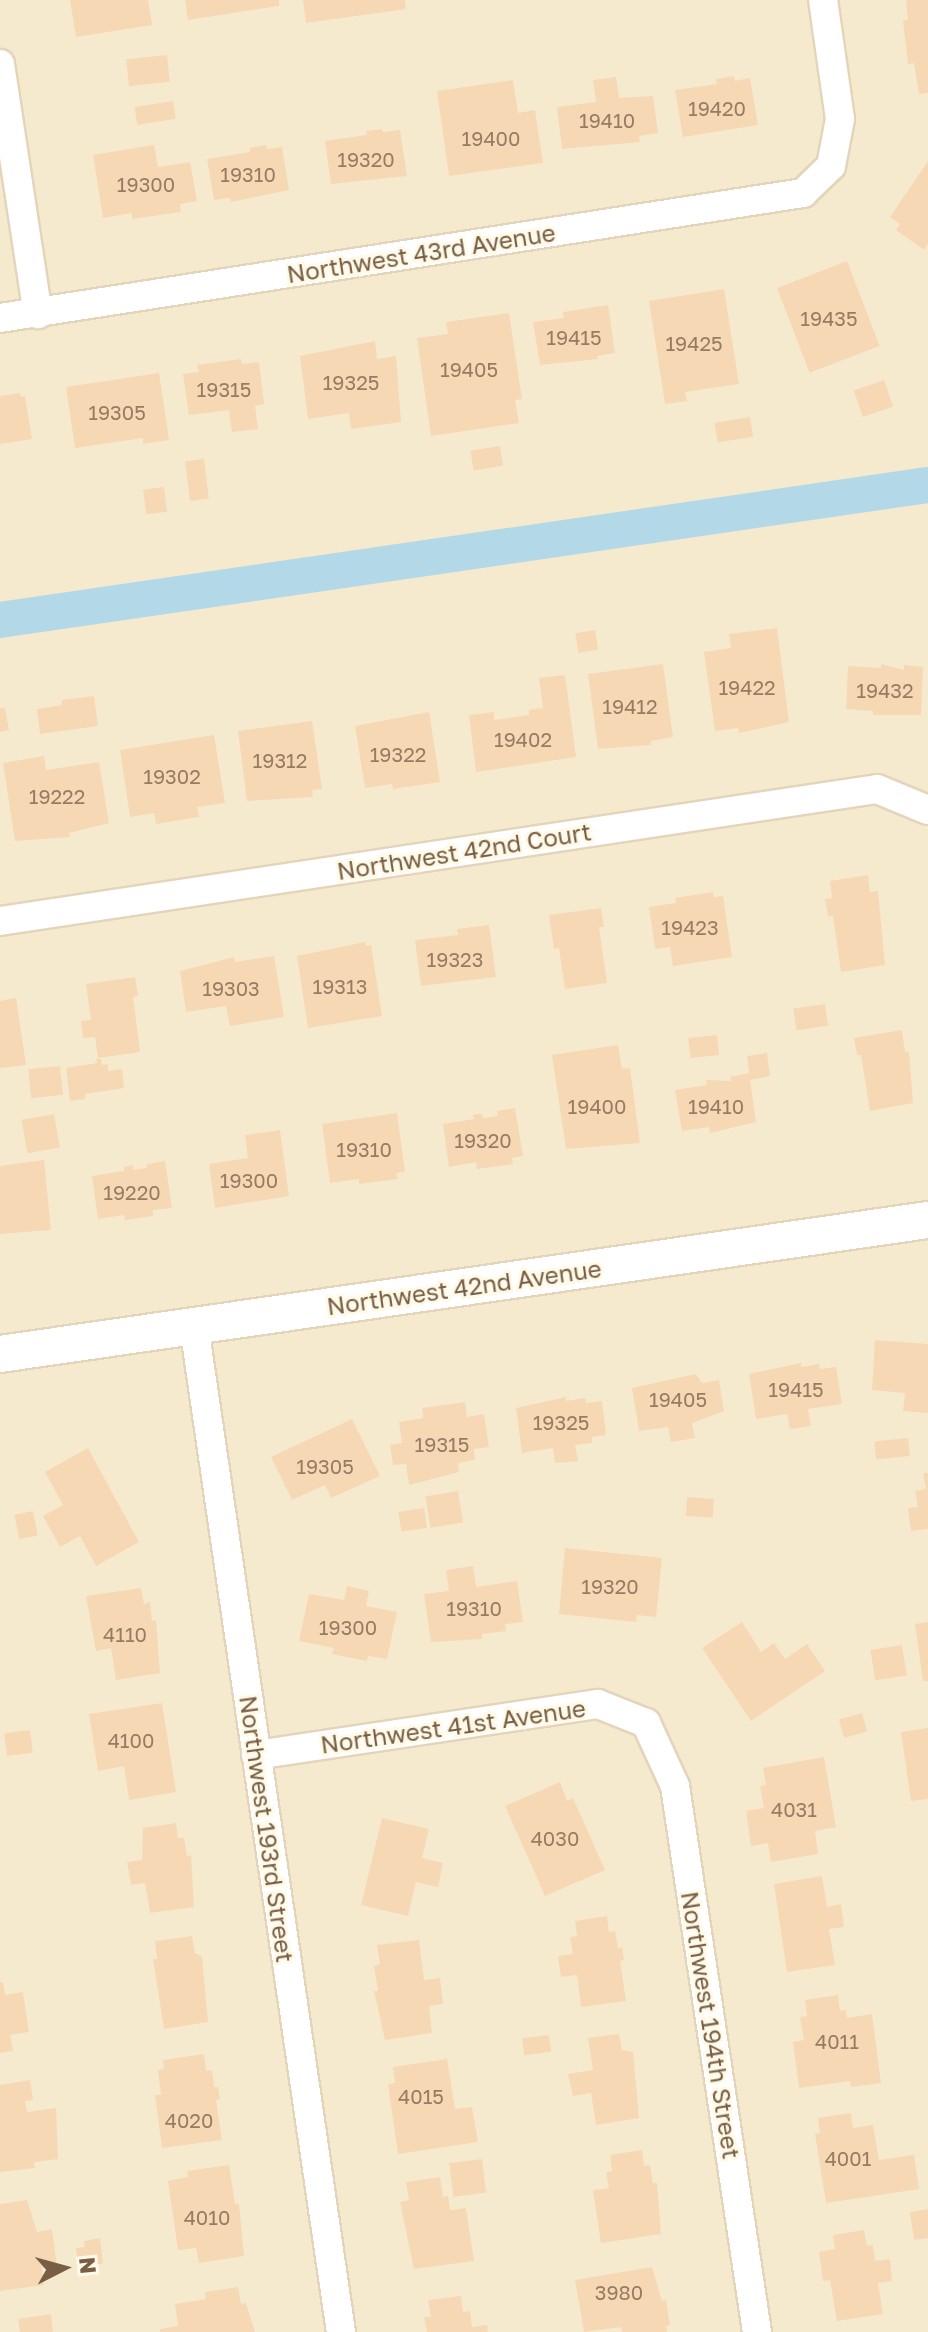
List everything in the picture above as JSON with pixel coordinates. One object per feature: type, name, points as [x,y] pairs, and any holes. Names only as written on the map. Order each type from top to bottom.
[{"type":"street","name":"Northwest 43rd Avenue","points":[[0,318],[803,193],[831,166],[840,119],[823,0]]},
{"type":"street","points":[[0,64],[38,314]]},
{"type":"street","name":"Northwest 42nd Court","points":[[0,921],[877,789],[927,808]]},
{"type":"street","name":"Northwest 42nd Avenue","points":[[0,1354],[928,1220]]},
{"type":"street","name":"Northwest 193rd Street","points":[[194,1326],[341,2332]]},
{"type":"street","name":"Northwest 41st Avenue","points":[[256,1755],[598,1704],[646,1723]]},
{"type":"street","name":"Northwest 194th Street","points":[[646,1723],[675,1786],[757,2332]]},
{"type":"shaded area","points":[[0,0],[928,0],[928,1331],[0,1331]]},
{"type":"shaded area","points":[[0,1250],[928,1250],[928,2332],[0,2332]]},
{"type":"building","points":[[70,0],[148,0],[152,25],[76,37]]},
{"type":"building","points":[[185,0],[279,0],[279,6],[188,20]]},
{"type":"building","points":[[303,0],[405,0],[406,9],[306,23]]},
{"type":"building","points":[[906,0],[928,0],[928,93],[919,94],[914,63],[908,64],[903,21],[908,20]]},
{"type":"building","points":[[167,55],[170,82],[129,86],[126,59]]},
{"type":"building","points":[[734,76],[735,81],[750,78],[758,125],[683,137],[675,90],[717,84],[716,79]]},
{"type":"building","points":[[616,77],[619,98],[653,96],[658,133],[639,136],[640,142],[562,149],[557,107],[596,102],[593,80]]},
{"type":"building","points":[[513,80],[518,113],[535,110],[543,163],[449,176],[437,91]]},
{"type":"building","points":[[173,101],[176,119],[137,125],[134,107]]},
{"type":"building","points":[[382,129],[383,132],[400,130],[407,176],[331,184],[325,141],[367,135],[366,131]]},
{"type":"building","points":[[154,145],[158,167],[190,162],[197,201],[180,204],[181,212],[132,219],[132,213],[103,218],[93,155]]},
{"type":"building","points":[[266,145],[267,149],[282,147],[289,190],[231,202],[230,198],[214,200],[207,159],[250,152],[250,148]]},
{"type":"building","points":[[928,161],[928,244],[924,250],[896,230],[900,224],[890,217]]},
{"type":"building","points":[[847,261],[880,346],[810,373],[777,288]]},
{"type":"building","points":[[724,289],[739,384],[685,392],[687,401],[665,404],[649,301]]},
{"type":"building","points":[[608,305],[615,353],[597,356],[598,359],[540,365],[533,322],[564,318],[563,312]]},
{"type":"building","points":[[509,313],[522,399],[515,400],[519,423],[431,436],[417,338],[448,334],[446,322]]},
{"type":"building","points":[[375,341],[377,359],[396,356],[401,422],[351,429],[349,413],[308,419],[300,356]]},
{"type":"building","points":[[241,359],[242,364],[259,362],[264,404],[255,406],[258,429],[232,432],[229,410],[189,415],[183,374],[199,372],[197,365]]},
{"type":"building","points":[[159,373],[169,440],[143,444],[143,438],[75,448],[66,387]]},
{"type":"building","points":[[884,380],[893,406],[863,417],[854,390]]},
{"type":"building","points":[[20,393],[21,397],[25,396],[32,439],[0,444],[0,396]]},
{"type":"building","points":[[750,417],[753,437],[718,442],[714,423]]},
{"type":"building","points":[[500,446],[503,466],[473,470],[470,451]]},
{"type":"building","points":[[204,459],[209,499],[190,501],[185,461]]},
{"type":"building","points":[[164,487],[167,512],[146,514],[143,490]]},
{"type":"building","points":[[777,628],[789,722],[739,733],[738,728],[715,731],[704,652],[731,648],[729,634]]},
{"type":"building","points":[[595,630],[598,650],[578,653],[575,633]]},
{"type":"building","points":[[663,664],[673,737],[651,741],[651,745],[598,749],[588,674]]},
{"type":"building","points":[[881,664],[904,670],[904,665],[923,667],[921,715],[873,715],[873,711],[846,709],[848,666],[881,668]]},
{"type":"building","points":[[565,675],[576,757],[476,772],[469,715],[494,712],[494,720],[529,715],[529,710],[543,708],[539,678]]},
{"type":"building","points":[[94,696],[98,726],[40,734],[37,709],[62,705],[62,700]]},
{"type":"building","points":[[0,708],[5,708],[9,730],[0,732]]},
{"type":"building","points":[[429,712],[440,782],[393,789],[392,784],[365,788],[355,726]]},
{"type":"building","points":[[312,721],[322,789],[312,790],[313,797],[247,801],[238,731]]},
{"type":"building","points":[[214,735],[225,803],[197,807],[199,817],[156,824],[154,813],[130,817],[120,750]]},
{"type":"building","points":[[44,756],[46,770],[99,762],[109,823],[69,833],[70,837],[15,841],[3,763]]},
{"type":"building","points":[[868,875],[870,892],[878,891],[885,965],[841,972],[833,916],[828,916],[825,899],[832,898],[830,881]]},
{"type":"building","points":[[713,892],[714,897],[723,896],[732,957],[673,966],[670,947],[655,949],[649,907],[676,903],[675,898]]},
{"type":"building","points":[[601,908],[604,927],[599,927],[607,983],[565,989],[559,948],[554,949],[549,915]]},
{"type":"building","points":[[489,925],[496,977],[421,986],[415,940],[458,935],[457,929]]},
{"type":"building","points":[[365,942],[366,946],[371,945],[382,1016],[308,1028],[297,956]]},
{"type":"building","points":[[274,956],[284,1017],[230,1026],[226,1006],[186,1012],[180,971],[234,957],[235,962]]},
{"type":"building","points":[[135,977],[138,996],[133,997],[140,1052],[98,1058],[95,1037],[83,1038],[81,1021],[91,1020],[86,984]]},
{"type":"building","points":[[16,998],[26,1065],[0,1068],[0,1001]]},
{"type":"building","points":[[825,1004],[828,1026],[796,1030],[793,1008]]},
{"type":"building","points":[[902,1030],[905,1052],[909,1052],[913,1103],[870,1111],[861,1055],[857,1055],[854,1038]]},
{"type":"building","points":[[717,1035],[719,1055],[690,1058],[688,1038]]},
{"type":"building","points":[[618,1045],[622,1069],[630,1068],[640,1143],[566,1149],[552,1055]]},
{"type":"building","points":[[767,1053],[770,1076],[750,1080],[756,1122],[710,1133],[709,1127],[682,1131],[675,1090],[707,1085],[706,1080],[731,1081],[730,1077],[749,1073],[747,1056]]},
{"type":"building","points":[[96,1059],[101,1059],[102,1065],[108,1064],[108,1071],[122,1069],[124,1088],[85,1094],[85,1099],[70,1101],[66,1068],[97,1063]]},
{"type":"building","points":[[60,1066],[63,1095],[31,1098],[28,1069]]},
{"type":"building","points":[[515,1108],[523,1156],[512,1158],[513,1164],[477,1169],[476,1162],[449,1167],[443,1124],[474,1119],[473,1115],[477,1114],[482,1114],[483,1118],[498,1116],[497,1111]]},
{"type":"building","points":[[397,1113],[405,1172],[396,1173],[398,1179],[359,1184],[359,1179],[330,1183],[322,1124]]},
{"type":"building","points":[[54,1114],[60,1147],[27,1153],[22,1120]]},
{"type":"building","points":[[280,1130],[289,1196],[215,1208],[209,1164],[248,1158],[245,1135]]},
{"type":"building","points":[[44,1160],[51,1230],[0,1234],[0,1166]]},
{"type":"building","points":[[165,1161],[172,1208],[153,1210],[153,1216],[125,1220],[124,1215],[98,1219],[92,1176],[124,1171],[124,1167],[133,1165],[133,1170],[147,1168],[147,1164]]},
{"type":"building","points":[[875,1340],[928,1344],[928,1413],[903,1411],[905,1393],[872,1390]]},
{"type":"building","points":[[801,1363],[801,1367],[819,1364],[820,1369],[836,1367],[842,1404],[808,1409],[811,1426],[790,1429],[787,1414],[756,1419],[749,1374]]},
{"type":"building","points":[[696,1374],[702,1383],[719,1380],[724,1411],[692,1423],[695,1438],[671,1442],[668,1427],[639,1431],[632,1388]]},
{"type":"building","points":[[566,1397],[566,1401],[585,1398],[586,1403],[602,1401],[606,1435],[592,1437],[592,1443],[575,1445],[578,1461],[555,1463],[553,1448],[522,1453],[516,1408]]},
{"type":"building","points":[[465,1402],[467,1417],[484,1414],[489,1447],[474,1449],[475,1460],[458,1463],[459,1472],[409,1485],[406,1464],[393,1465],[390,1445],[402,1443],[399,1422],[423,1418],[422,1408]]},
{"type":"building","points":[[352,1419],[380,1476],[331,1498],[325,1485],[292,1500],[271,1457]]},
{"type":"building","points":[[908,1438],[910,1456],[876,1459],[874,1442]]},
{"type":"building","points":[[88,1448],[139,1542],[96,1566],[80,1536],[60,1547],[43,1516],[63,1505],[45,1472]]},
{"type":"building","points":[[923,1473],[928,1473],[928,1529],[911,1531],[908,1508],[918,1507],[915,1491],[926,1489]]},
{"type":"building","points":[[458,1491],[463,1523],[430,1528],[425,1496]]},
{"type":"building","points":[[687,1497],[714,1499],[713,1518],[686,1516]]},
{"type":"building","points":[[424,1508],[427,1528],[401,1532],[398,1512]]},
{"type":"building","points":[[33,1511],[38,1536],[19,1539],[14,1515]]},
{"type":"building","points":[[565,1548],[662,1558],[656,1617],[637,1615],[636,1622],[559,1614]]},
{"type":"building","points":[[473,1566],[476,1587],[517,1581],[523,1622],[505,1624],[506,1631],[482,1634],[482,1639],[431,1642],[424,1594],[449,1591],[446,1570]]},
{"type":"building","points":[[347,1586],[369,1591],[366,1606],[397,1612],[387,1659],[368,1656],[367,1661],[332,1654],[334,1648],[299,1641],[309,1594],[344,1600]]},
{"type":"building","points":[[141,1588],[144,1604],[150,1602],[152,1621],[156,1620],[160,1673],[116,1680],[111,1648],[96,1651],[86,1596]]},
{"type":"building","points":[[742,1622],[761,1652],[774,1643],[785,1659],[807,1644],[825,1671],[751,1721],[702,1648]]},
{"type":"building","points":[[928,1622],[928,1681],[923,1681],[915,1624]]},
{"type":"building","points":[[902,1645],[907,1676],[875,1681],[870,1650]]},
{"type":"building","points":[[162,1703],[176,1792],[129,1800],[124,1766],[98,1771],[89,1714]]},
{"type":"building","points":[[862,1713],[867,1731],[844,1738],[839,1720]]},
{"type":"building","points":[[928,1728],[928,1799],[911,1801],[901,1732]]},
{"type":"building","points":[[30,1730],[33,1753],[7,1756],[4,1733]]},
{"type":"building","points":[[824,1757],[836,1827],[815,1831],[818,1854],[771,1862],[768,1843],[751,1846],[746,1811],[764,1808],[760,1786],[766,1785],[763,1768]]},
{"type":"building","points":[[560,1782],[567,1801],[573,1798],[605,1870],[545,1896],[505,1806]]},
{"type":"building","points":[[382,1818],[429,1829],[422,1858],[443,1863],[438,1887],[416,1882],[408,1916],[361,1905]]},
{"type":"building","points":[[176,1823],[178,1838],[184,1838],[187,1856],[191,1855],[194,1907],[150,1913],[145,1883],[131,1885],[127,1862],[142,1860],[143,1828]]},
{"type":"building","points":[[822,1876],[827,1907],[841,1904],[844,1927],[829,1929],[835,1965],[787,1972],[774,1884]]},
{"type":"building","points":[[607,1916],[609,1932],[615,1931],[618,1948],[622,1947],[624,1960],[620,1961],[626,2001],[581,2007],[577,1975],[561,1977],[558,1956],[573,1954],[570,1937],[577,1936],[575,1921]]},
{"type":"building","points":[[192,1936],[195,1953],[202,1957],[208,2022],[164,2029],[153,1959],[157,1959],[155,1941]]},
{"type":"building","points":[[419,1940],[424,1980],[440,1978],[443,2004],[429,2006],[432,2033],[385,2040],[374,1991],[378,1991],[374,1966],[380,1964],[377,1945]]},
{"type":"building","points":[[0,1982],[3,1982],[5,1995],[23,1992],[29,2032],[10,2035],[13,2051],[0,2053]]},
{"type":"building","points":[[838,1995],[840,2011],[846,2010],[847,2018],[872,2014],[881,2083],[851,2087],[850,2081],[799,2088],[793,2042],[804,2040],[800,2017],[807,2016],[805,2000]]},
{"type":"building","points":[[619,2034],[622,2050],[633,2052],[639,2118],[596,2125],[591,2093],[573,2096],[568,2074],[593,2070],[588,2038]]},
{"type":"building","points":[[549,2035],[551,2052],[524,2055],[522,2038]]},
{"type":"building","points":[[204,2054],[206,2071],[212,2070],[214,2087],[218,2087],[220,2099],[216,2100],[222,2140],[162,2148],[155,2095],[161,2095],[158,2070],[164,2069],[163,2060]]},
{"type":"building","points":[[447,2059],[455,2109],[472,2107],[478,2142],[398,2154],[388,2084],[395,2083],[393,2067]]},
{"type":"building","points":[[30,2080],[33,2100],[25,2101],[27,2112],[56,2108],[58,2159],[34,2162],[35,2168],[0,2172],[0,2085]]},
{"type":"building","points":[[851,2113],[853,2128],[873,2125],[879,2160],[914,2155],[919,2189],[826,2203],[815,2134],[820,2133],[818,2118]]},
{"type":"building","points":[[642,2150],[644,2166],[650,2165],[653,2183],[657,2183],[661,2234],[601,2243],[593,2190],[609,2188],[606,2172],[612,2171],[610,2155]]},
{"type":"building","points":[[482,2159],[486,2193],[453,2197],[449,2163]]},
{"type":"building","points":[[229,2165],[235,2204],[239,2204],[244,2256],[199,2263],[196,2248],[178,2250],[168,2181],[188,2177],[187,2171]]},
{"type":"building","points":[[440,2177],[443,2197],[448,2196],[450,2210],[466,2208],[474,2261],[414,2269],[400,2202],[409,2200],[406,2182]]},
{"type":"building","points":[[27,2200],[37,2232],[52,2229],[57,2266],[42,2268],[44,2285],[0,2291],[0,2204]]},
{"type":"building","points":[[928,2209],[928,2238],[914,2240],[910,2212]]},
{"type":"building","points":[[864,2230],[867,2246],[873,2245],[875,2261],[890,2259],[892,2281],[878,2283],[883,2314],[837,2321],[830,2280],[823,2281],[819,2252],[835,2249],[833,2235]]},
{"type":"building","points":[[100,2238],[103,2264],[78,2264],[76,2248],[85,2247],[84,2241]]},
{"type":"building","points":[[652,2267],[662,2301],[666,2300],[670,2325],[666,2326],[667,2332],[622,2332],[621,2327],[584,2332],[575,2280]]},
{"type":"building","points":[[238,2287],[241,2304],[246,2303],[255,2332],[160,2332],[160,2329],[178,2326],[175,2304],[206,2299],[205,2292]]},
{"type":"building","points":[[461,2296],[463,2312],[470,2311],[472,2327],[487,2325],[488,2332],[427,2332],[424,2317],[431,2317],[428,2300]]},
{"type":"building","points":[[51,2314],[53,2332],[20,2332],[18,2319]]},
{"type":"waterway","points":[[0,620],[928,485]]}]
